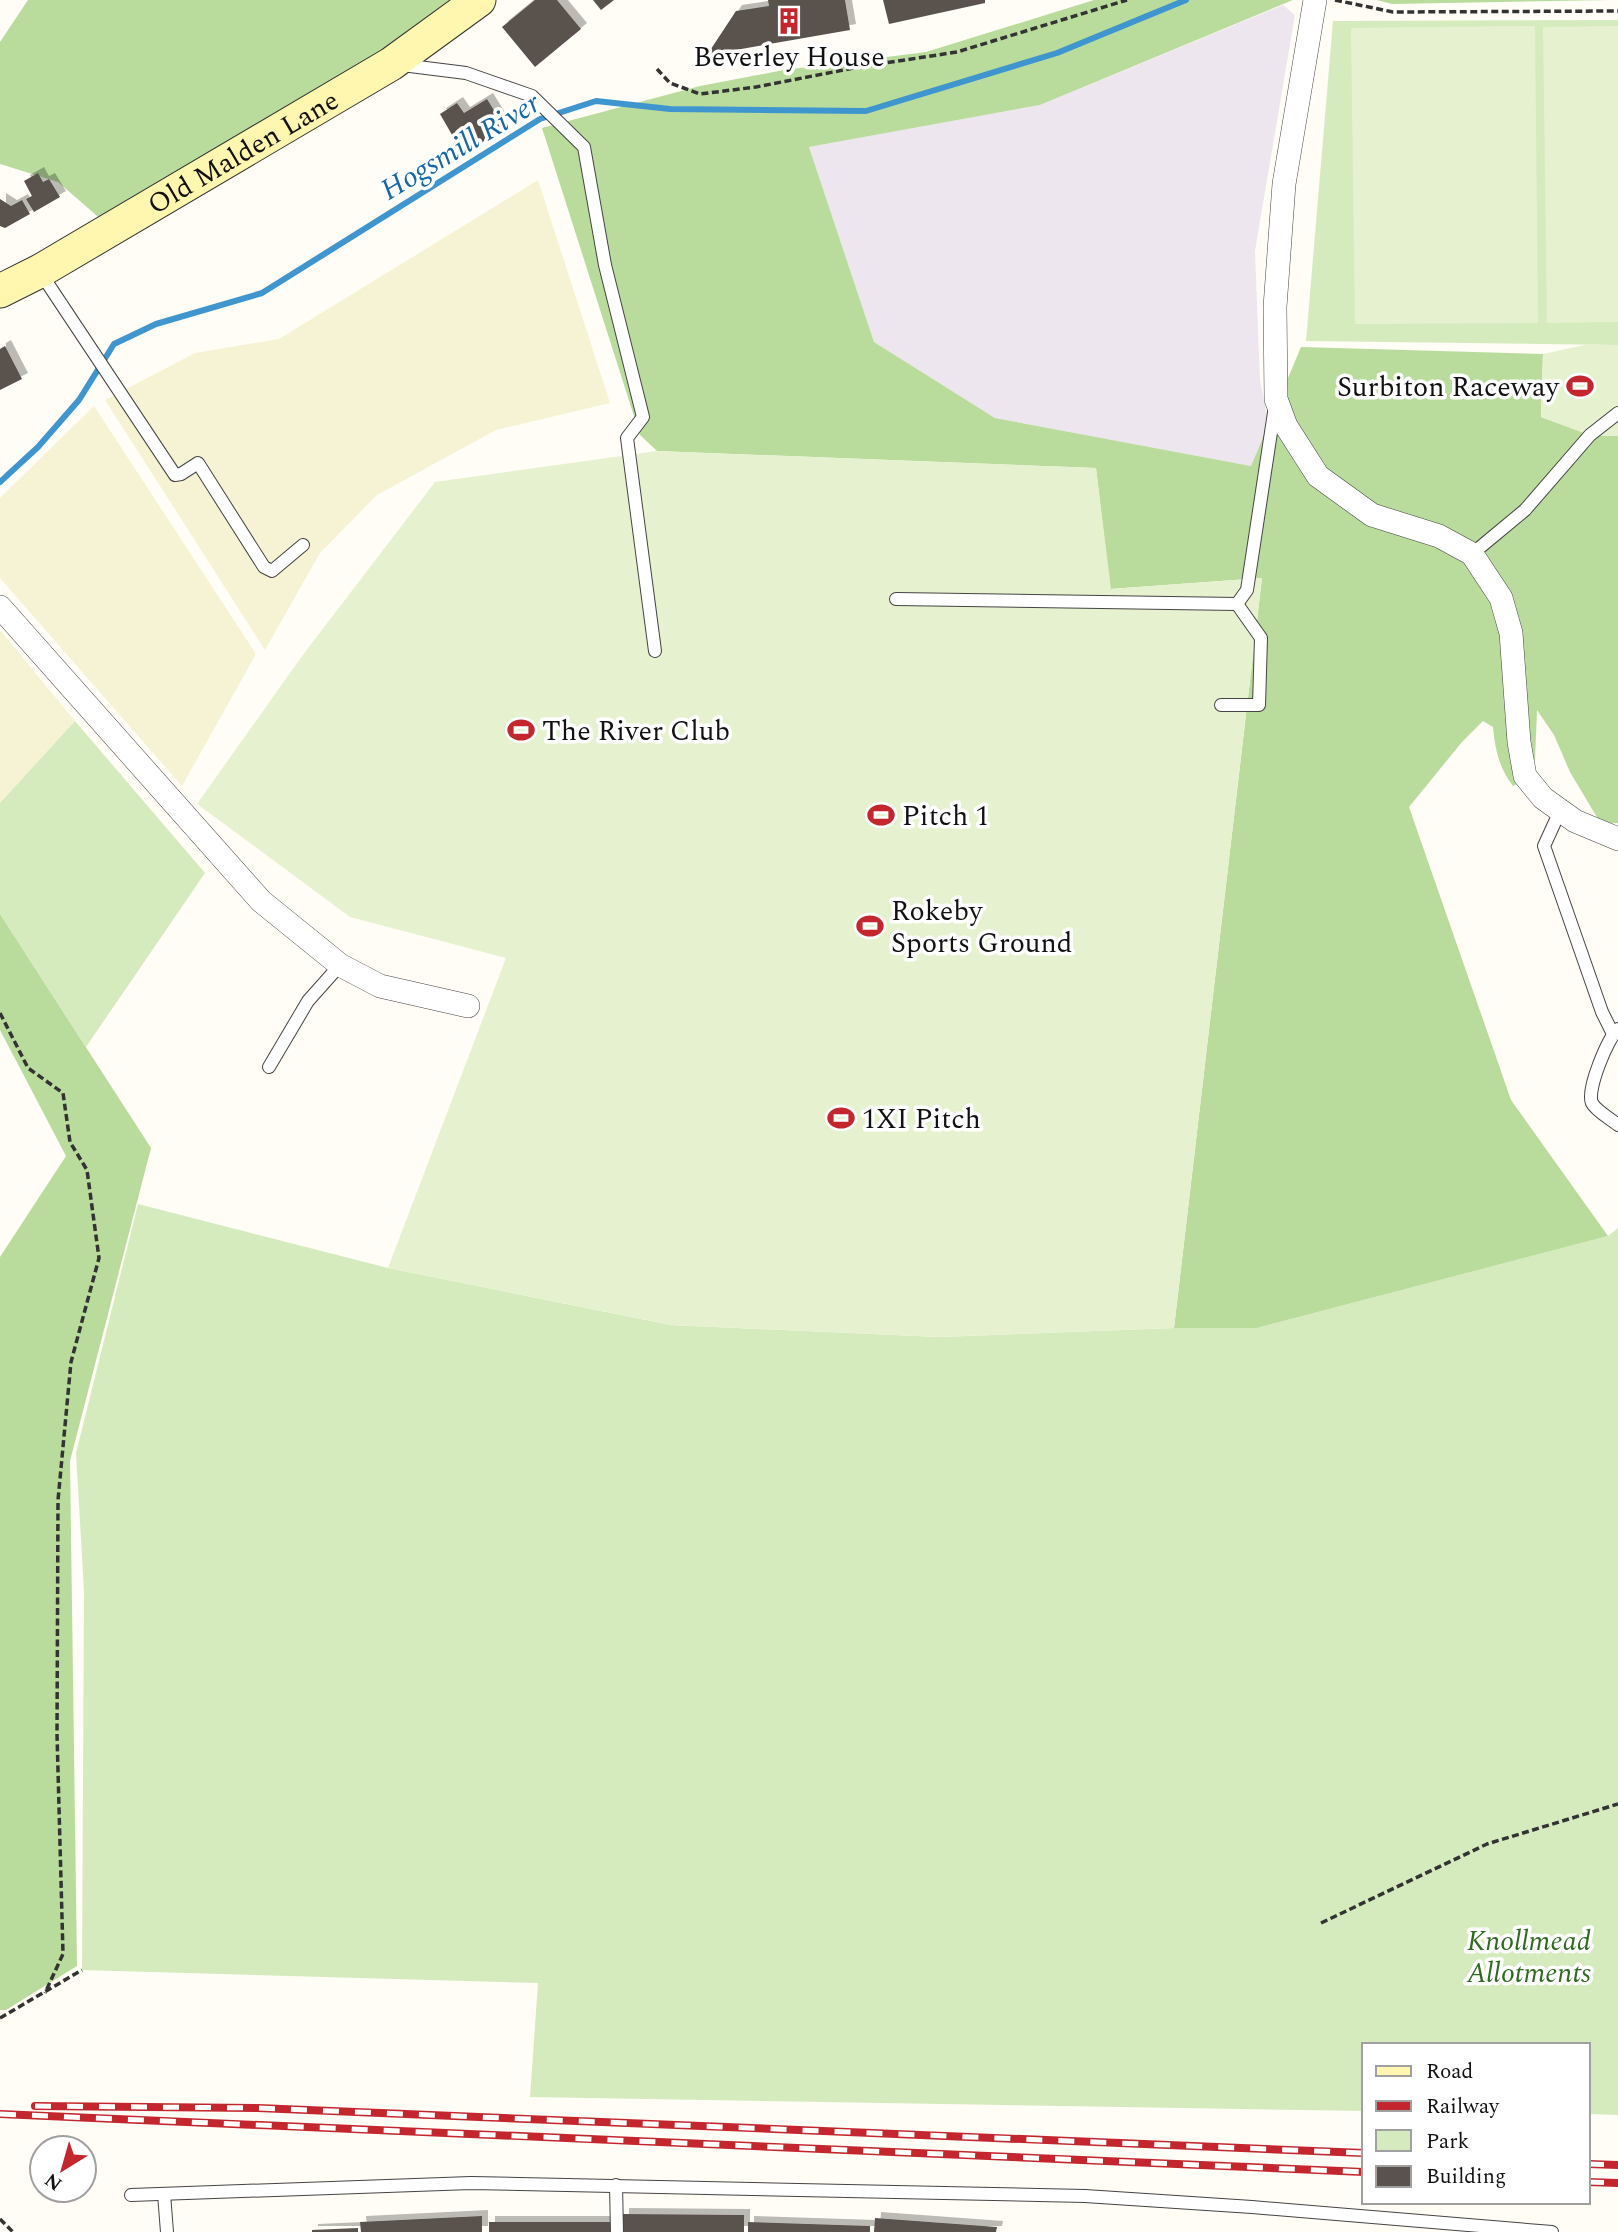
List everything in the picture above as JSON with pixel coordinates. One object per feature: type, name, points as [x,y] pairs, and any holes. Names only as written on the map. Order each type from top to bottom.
[{"type":"main road","name":"Old Malden Lane","points":[[0,291],[40,271],[391,64],[479,0]]},
{"type":"street","points":[[1315,0],[1283,184],[1275,307],[1276,399],[1286,426],[1318,476],[1372,515],[1439,536],[1472,554],[1501,598],[1511,633],[1519,742],[1525,776],[1543,798],[1560,811],[1575,821],[1618,839]]},
{"type":"street","points":[[0,607],[261,901],[340,965],[380,986],[468,1006]]},
{"type":"lane","points":[[391,64],[467,73],[532,96],[583,147],[606,265],[643,417],[627,438],[655,651]]},
{"type":"lane","points":[[40,271],[175,475],[198,463],[264,567],[272,571],[303,545]]},
{"type":"lane","points":[[1237,604],[1247,590],[1276,399]]},
{"type":"lane","points":[[1472,554],[1525,510],[1590,435],[1618,413]]},
{"type":"lane","points":[[895,599],[1237,604]]},
{"type":"lane","points":[[1221,705],[1259,705],[1262,638],[1237,604]]},
{"type":"lane","points":[[1560,811],[1544,846],[1602,1012],[1616,1031],[1590,1093],[1592,1104],[1618,1125]]},
{"type":"lane","points":[[269,1067],[309,1001],[340,965]]},
{"type":"lane","points":[[131,2195],[471,2183],[1085,2196],[1552,2232]]},
{"type":"lane","points":[[616,2185],[617,2232]]},
{"type":"lane","points":[[164,2194],[167,2232]]},
{"type":"path","points":[[657,69],[670,83],[700,94],[756,86],[859,66],[957,52],[1127,0]]},
{"type":"path","points":[[1335,0],[1393,12],[1618,11]]},
{"type":"path","points":[[0,1013],[28,1068],[63,1093],[70,1142],[87,1170],[99,1258],[71,1362],[58,1500],[58,1734],[63,1954],[45,1993]]},
{"type":"path","points":[[1321,1923],[1487,1844],[1618,1804]]},
{"type":"path","points":[[0,2018],[82,1970]]},
{"type":"path","points":[[0,2219],[13,2232]]},
{"type":"shaded area","points":[[1283,5],[1295,15],[1255,251],[1260,380],[1269,424],[1251,466],[995,418],[874,342],[809,147],[1040,105]]},
{"type":"shaded area","points":[[538,180],[610,403],[496,430],[377,495],[320,553],[265,650],[105,400],[195,353],[279,339]]},
{"type":"shaded area","points":[[94,406],[256,654],[182,786],[0,578],[0,498]]},
{"type":"shaded area","points":[[0,630],[75,721],[0,803]]},
{"type":"green space","points":[[28,0],[453,0],[314,105],[103,221],[58,182],[0,164],[0,42]]},
{"type":"green space","points":[[1094,0],[1293,0],[1040,105],[809,147],[874,342],[995,418],[1251,466],[1301,347],[1543,354],[1541,417],[1590,435],[1618,436],[1618,823],[1601,824],[1570,772],[1554,735],[1537,710],[1535,760],[1519,769],[1521,782],[1513,786],[1508,779],[1498,758],[1493,727],[1483,721],[1462,742],[1409,807],[1511,1100],[1608,1236],[1257,1328],[1174,1328],[1262,578],[1110,589],[1096,468],[657,451],[640,435],[542,128],[700,86],[784,70],[926,52]]},
{"type":"green space","points":[[1377,0],[1611,0],[1392,4]]},
{"type":"green space","points":[[1618,20],[1618,345],[1306,341],[1333,21]]},
{"type":"green space","points":[[1535,26],[1538,323],[1355,324],[1351,28]]},
{"type":"green space","points":[[1618,26],[1618,322],[1547,323],[1543,27]]},
{"type":"green space","name":"Surbiton Raceway","points":[[1584,345],[1618,345],[1618,436],[1590,435],[1541,417],[1543,354]]},
{"type":"green space","name":"Rokeby Sports Ground","points":[[657,451],[1096,468],[1111,589],[1262,578],[1174,1328],[939,1337],[671,1325],[388,1268],[506,958],[350,917],[197,804],[302,656],[435,482]]},
{"type":"green space","points":[[75,721],[205,873],[86,1047],[0,914],[0,803]]},
{"type":"green space","points":[[0,914],[151,1148],[70,1461],[77,1966],[6,2010],[0,2010],[0,1257],[66,1156],[0,1030]]},
{"type":"green space","name":"Knollmead Allotments","points":[[138,1204],[388,1268],[671,1325],[939,1337],[1174,1328],[1257,1328],[1608,1236],[1618,1228],[1618,2115],[1590,2114],[1590,2043],[1362,2043],[1362,2111],[530,2097],[538,1983],[82,1970],[84,1591],[76,1453]]},
{"type":"building","points":[[535,0],[557,0],[581,29],[535,67],[502,27]]},
{"type":"building","points":[[593,0],[614,0],[601,10]]},
{"type":"building","name":"Beverley House","points":[[768,0],[845,0],[850,30],[707,55],[736,11],[769,6]]},
{"type":"building","points":[[883,0],[985,0],[985,3],[889,24]]},
{"type":"building","points":[[487,99],[505,128],[463,154],[440,114],[457,103],[464,113]]},
{"type":"building","points":[[38,173],[43,182],[49,179],[60,197],[34,212],[26,199],[32,196],[24,181]]},
{"type":"building","points":[[0,199],[11,206],[22,200],[30,214],[5,228],[0,226]]},
{"type":"building","points":[[5,346],[22,379],[0,390],[0,349]]},
{"type":"building","points":[[623,2214],[744,2215],[744,2232],[623,2232]]},
{"type":"building","points":[[482,2216],[482,2232],[361,2232],[360,2222]]},
{"type":"building","points":[[875,2218],[997,2227],[996,2232],[874,2232]]},
{"type":"building","points":[[489,2222],[610,2222],[610,2232],[489,2232]]},
{"type":"building","points":[[748,2222],[870,2226],[870,2232],[748,2232]]},
{"type":"building","points":[[358,2228],[358,2232],[312,2232],[312,2230]]},
{"type":"waterway","name":"Hogsmill River","points":[[0,482],[38,447],[79,400],[114,344],[156,324],[262,293],[540,119],[596,101],[670,109],[866,111],[1057,53],[1186,0]]},
{"type":"railway","points":[[35,2106],[258,2108],[1362,2153]]},
{"type":"railway","points":[[0,2114],[1362,2172]]},
{"type":"railway","points":[[1590,2164],[1618,2165]]},
{"type":"railway","points":[[1590,2182],[1618,2183]]},
{"type":"place","name":"Beverley House","points":[[789,21]]},
{"type":"place","name":"Surbiton Raceway","points":[[1580,386]]},
{"type":"place","name":"The River Club","points":[[521,730]]},
{"type":"place","name":"Pitch 1","points":[[881,815]]},
{"type":"place","name":"Rokeby Sports Ground","points":[[870,926]]},
{"type":"place","name":"1XI Pitch","points":[[841,1118]]}]
